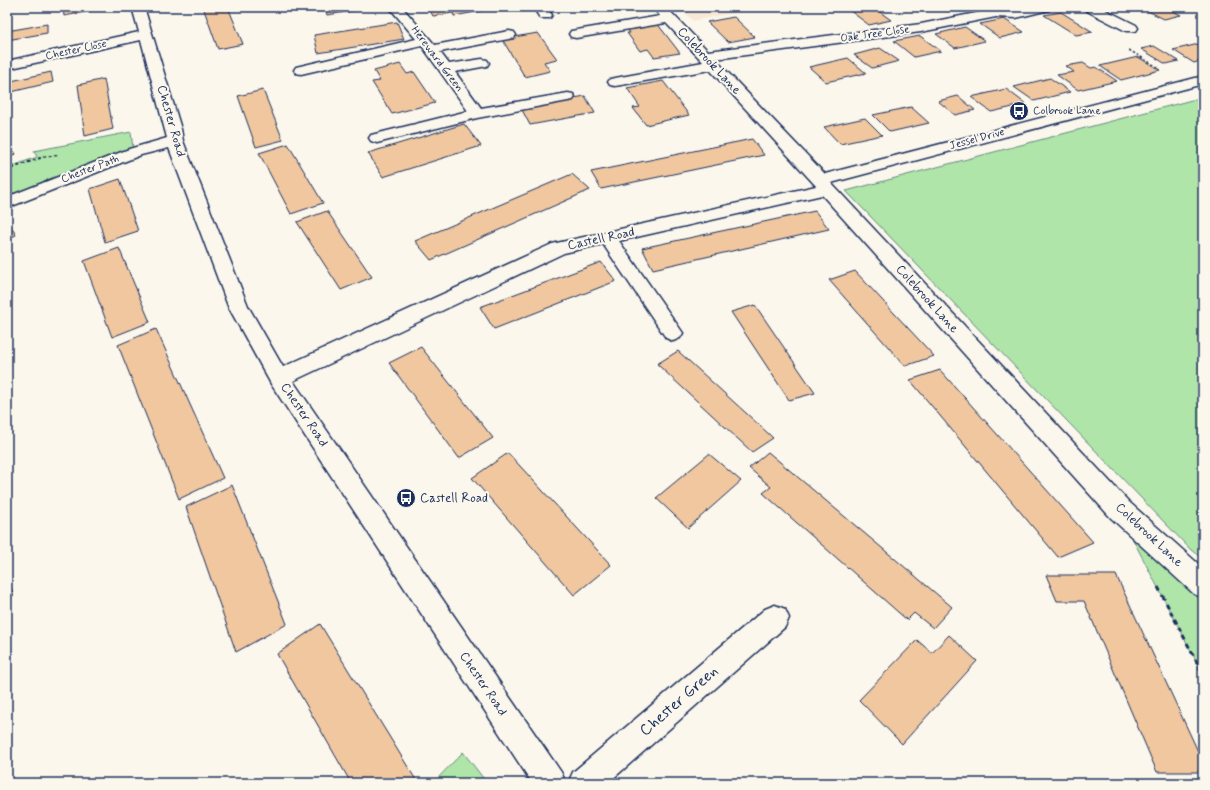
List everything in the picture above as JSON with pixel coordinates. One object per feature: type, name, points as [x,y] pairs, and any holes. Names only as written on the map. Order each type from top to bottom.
[{"type":"street","name":"Chester Road","points":[[138,7],[173,129],[175,142],[238,306],[279,378],[550,783]]},
{"type":"street","name":"Hereward Green","points":[[395,7],[428,46],[477,113]]},
{"type":"street","name":"Colebrook Lane","points":[[659,7],[823,184],[1120,510],[1203,585]]},
{"type":"street","name":"Oak Tree Close","points":[[614,82],[709,61],[921,28],[996,13],[1016,14],[1044,7]]},
{"type":"street","points":[[1090,7],[1131,28]]},
{"type":"street","points":[[576,34],[670,18]]},
{"type":"street","name":"Chester Close","points":[[7,65],[145,35]]},
{"type":"street","points":[[301,70],[428,46],[509,35]]},
{"type":"street","points":[[445,69],[482,63]]},
{"type":"street","name":"Jessel Drive","points":[[823,184],[1203,80]]},
{"type":"street","points":[[377,138],[477,113],[568,97]]},
{"type":"street","name":"Chester Path","points":[[7,203],[135,152],[175,142]]},
{"type":"street","name":"Castell Road","points":[[279,378],[559,248],[823,184]]},
{"type":"street","points":[[607,237],[673,333]]},
{"type":"street","name":"Chester Green","points":[[584,783],[775,618]]},
{"type":"path","points":[[1155,582],[1203,674]]},
{"type":"shaded area","points":[[680,7],[762,7],[693,21]]},
{"type":"green space","points":[[1203,97],[1203,559],[1191,550],[846,191]]},
{"type":"green space","points":[[131,132],[133,149],[7,198],[7,168],[37,157],[34,151]]},
{"type":"green space","points":[[1129,532],[1203,600],[1203,674]]},
{"type":"green space","points":[[463,752],[487,783],[433,783]]},
{"type":"building","points":[[63,7],[91,7],[91,11],[64,16]]},
{"type":"building","points":[[203,7],[228,7],[243,44],[218,49]]},
{"type":"building","points":[[324,7],[364,7],[365,9],[327,15]]},
{"type":"building","points":[[428,7],[503,7],[454,16],[453,13],[433,16]]},
{"type":"building","points":[[845,7],[873,7],[891,20],[869,25]]},
{"type":"building","points":[[1140,7],[1165,7],[1181,15],[1164,19]]},
{"type":"building","points":[[1061,12],[1093,32],[1076,35],[1044,15]]},
{"type":"building","points":[[734,17],[755,37],[728,42],[707,22]]},
{"type":"building","points":[[1004,19],[1024,32],[1000,38],[980,24]]},
{"type":"building","points":[[397,22],[404,39],[318,53],[314,35]]},
{"type":"building","points":[[656,22],[680,53],[654,57],[648,49],[640,51],[627,33],[630,33],[626,27]]},
{"type":"building","points":[[47,24],[47,33],[7,40],[7,31]]},
{"type":"building","points":[[965,27],[985,41],[955,48],[936,34]]},
{"type":"building","points":[[538,33],[557,59],[544,62],[550,71],[525,77],[502,39]]},
{"type":"building","points":[[920,36],[941,51],[914,57],[894,41]]},
{"type":"building","points":[[1203,43],[1203,60],[1194,63],[1173,50]]},
{"type":"building","points":[[1154,46],[1179,61],[1166,64],[1141,49]]},
{"type":"building","points":[[880,48],[899,61],[872,68],[854,55]]},
{"type":"building","points":[[1138,57],[1160,70],[1121,80],[1100,66]]},
{"type":"building","points":[[848,58],[866,73],[826,82],[809,67]]},
{"type":"building","points":[[1083,63],[1091,68],[1096,67],[1117,81],[1078,90],[1057,75],[1074,72],[1066,66]]},
{"type":"building","points":[[400,64],[407,74],[414,72],[435,103],[392,114],[372,82],[380,81],[374,71]]},
{"type":"building","points":[[51,72],[53,82],[7,93],[7,82]]},
{"type":"building","points":[[1050,78],[1070,92],[1034,101],[1014,87]]},
{"type":"building","points":[[104,79],[113,129],[85,136],[78,85]]},
{"type":"building","points":[[663,81],[689,115],[646,125],[633,108],[640,107],[627,88]]},
{"type":"building","points":[[1006,89],[1026,104],[991,112],[971,97]]},
{"type":"building","points":[[263,90],[283,140],[256,147],[238,96]]},
{"type":"building","points":[[585,96],[595,113],[530,125],[521,108]]},
{"type":"building","points":[[958,96],[975,110],[955,115],[938,101]]},
{"type":"building","points":[[911,107],[929,123],[890,132],[873,115]]},
{"type":"building","points":[[865,118],[882,135],[840,144],[824,127]]},
{"type":"building","points":[[464,124],[481,146],[383,177],[368,153]]},
{"type":"building","points":[[752,139],[764,155],[601,189],[591,172]]},
{"type":"building","points":[[8,143],[16,154],[7,157],[7,144]]},
{"type":"building","points":[[288,144],[323,203],[291,214],[259,153]]},
{"type":"building","points":[[572,174],[590,190],[431,260],[415,241]]},
{"type":"building","points":[[120,179],[138,231],[105,242],[90,189]]},
{"type":"building","points":[[327,211],[372,277],[341,290],[297,222]]},
{"type":"building","points":[[815,211],[829,229],[653,269],[642,248]]},
{"type":"building","points":[[7,220],[16,235],[7,239]]},
{"type":"building","points":[[119,248],[150,322],[112,337],[84,261]]},
{"type":"building","points":[[601,262],[616,281],[494,329],[480,307]]},
{"type":"building","points":[[855,271],[934,356],[905,366],[829,280]]},
{"type":"building","points":[[755,305],[815,393],[789,400],[731,312]]},
{"type":"building","points":[[156,329],[223,478],[179,499],[118,345]]},
{"type":"building","points":[[421,347],[493,438],[459,458],[389,363]]},
{"type":"building","points":[[678,351],[773,438],[752,452],[657,364]]},
{"type":"building","points":[[940,370],[1093,542],[1058,557],[910,380]]},
{"type":"building","points":[[768,452],[952,607],[933,628],[914,613],[907,620],[763,493],[771,487],[749,468]]},
{"type":"building","points":[[508,453],[611,565],[574,595],[472,478]]},
{"type":"building","points":[[709,454],[741,481],[688,528],[656,498]]},
{"type":"building","points":[[232,485],[287,624],[236,652],[186,507]]},
{"type":"building","points":[[1046,575],[1116,575],[1203,762],[1203,772],[1157,772],[1084,601],[1057,601]]},
{"type":"building","points":[[7,580],[14,595],[7,599]]},
{"type":"building","points":[[320,624],[416,780],[413,783],[351,783],[277,654]]},
{"type":"building","points":[[949,635],[977,661],[902,744],[859,700],[917,640],[932,653]]},
{"type":"place","name":"Colbrook Lane","points":[[1019,111]]},
{"type":"place","name":"Castell Road","points":[[406,498]]}]
